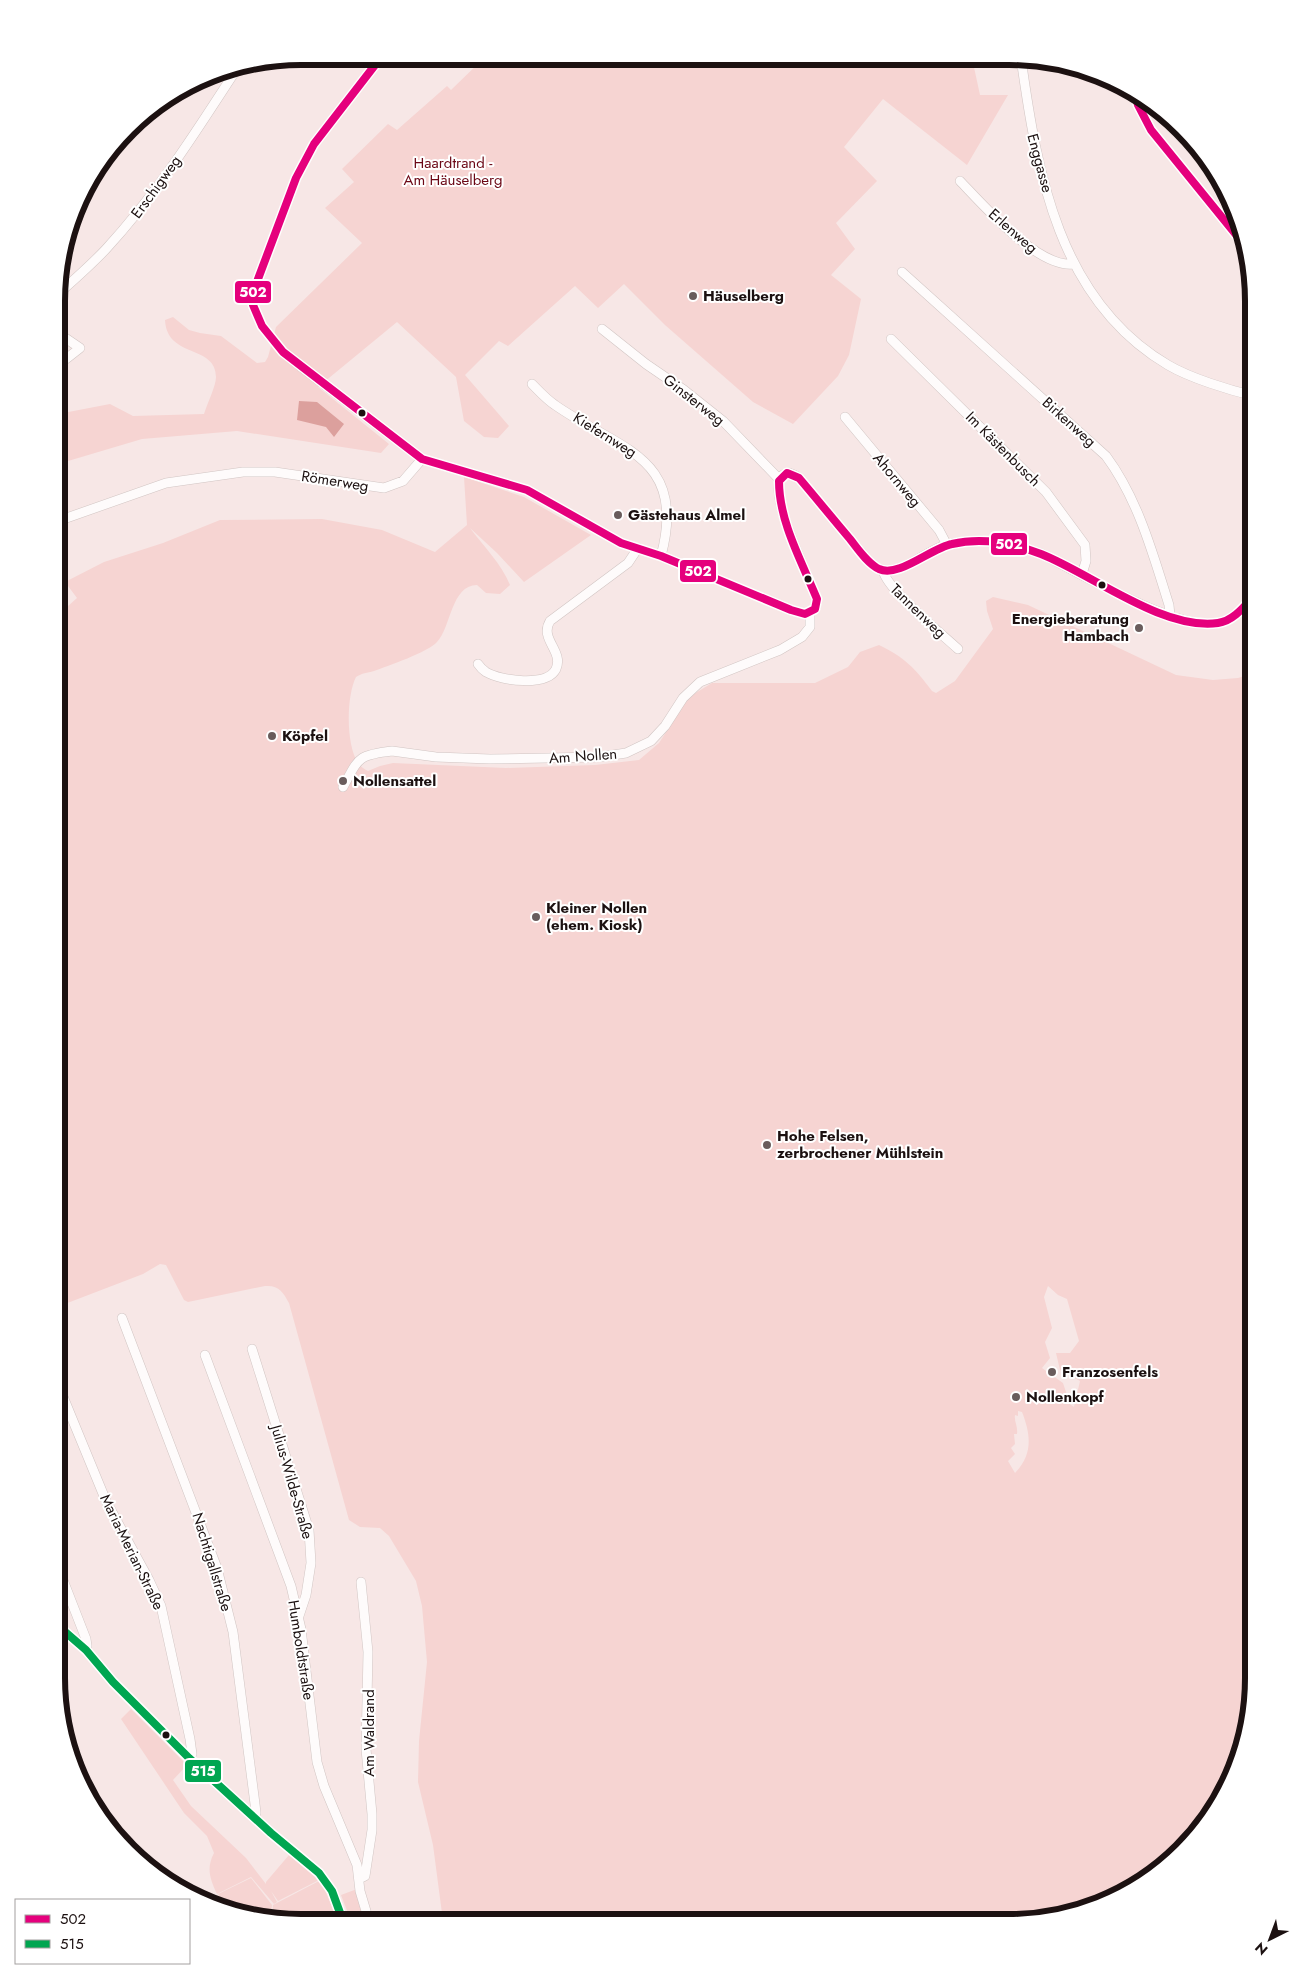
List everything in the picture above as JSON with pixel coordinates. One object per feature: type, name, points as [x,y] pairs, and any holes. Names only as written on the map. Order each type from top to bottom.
[{"type":"street","points":[[375,65],[324,130],[305,158],[296,178],[273,244],[252,295],[253,305],[262,326],[283,352],[422,459],[527,490],[621,543],[661,556],[791,610],[805,614],[810,613]]},
{"type":"street","name":"Enggasse","points":[[1022,66],[1038,163],[1073,264],[1087,287],[1108,315],[1147,351],[1182,372],[1245,393]]},
{"type":"street","name":"Erschigweg","points":[[66,287],[105,250],[139,210],[172,166],[232,76]]},
{"type":"street","points":[[1137,103],[1151,130],[1235,233]]},
{"type":"street","name":"Erlenweg","points":[[960,181],[985,207],[1036,252],[1057,263],[1073,264]]},
{"type":"street","name":"Birkenweg","points":[[902,272],[1106,456],[1120,478],[1143,525],[1169,604],[1170,616]]},
{"type":"street","name":"Ginsterweg","points":[[602,329],[723,421],[779,479]]},
{"type":"street","points":[[65,338],[80,348],[65,360]]},
{"type":"street","name":"Im Kästenbusch","points":[[891,339],[1046,492],[1084,545],[1086,561],[1082,574]]},
{"type":"street","name":"Kiefernweg","points":[[532,384],[554,404],[636,453],[654,473],[661,486],[668,512],[666,537],[661,556]]},
{"type":"street","name":"Ahornweg","points":[[845,417],[938,530],[947,545]]},
{"type":"street","name":"Römerweg","points":[[65,519],[166,483],[243,472],[275,472],[384,488],[403,481],[422,459]]},
{"type":"street","points":[[779,479],[784,474],[799,478],[871,564],[883,570],[897,568],[947,545],[979,541],[1011,544],[1042,554],[1170,616],[1197,624],[1218,623],[1235,616],[1245,605]]},
{"type":"street","name":"Am Nollen","points":[[343,787],[360,758],[382,752],[392,751],[436,757],[482,759],[600,757],[626,753],[642,746],[655,737],[665,726],[683,698],[700,682],[780,650],[802,637],[810,627],[810,613],[815,609],[817,599],[782,512],[777,490],[779,479]]},
{"type":"street","points":[[478,664],[486,672],[503,678],[528,680],[548,677],[556,669],[558,662],[556,651],[547,636],[550,622],[631,560],[638,548]]},
{"type":"street","name":"Tannenweg","points":[[883,570],[884,576],[894,589],[958,649]]},
{"type":"street","name":"Nachtigallstraße","points":[[122,1318],[217,1568],[233,1632],[255,1804],[256,1813],[254,1817]]},
{"type":"street","name":"Julius-Wilde-Straße","points":[[252,1349],[309,1530],[311,1563],[306,1595],[299,1616]]},
{"type":"street","name":"Humboldtstraße","points":[[205,1356],[281,1560],[299,1616],[317,1762],[324,1786],[354,1858],[367,1914]]},
{"type":"street","name":"Maria-Merian-Straße","points":[[65,1401],[106,1500],[161,1606],[190,1739],[192,1754],[189,1758]]},
{"type":"street","name":"Am Waldrand","points":[[359,1879],[365,1876],[372,1830],[366,1749],[368,1652],[361,1582]]},
{"type":"street","points":[[65,1585],[86,1639],[86,1650]]},
{"type":"street","points":[[65,1632],[86,1650],[113,1682],[189,1758],[319,1873],[332,1891],[340,1914]]},
{"type":"green space","name":"Haardtrand - Am Häuselberg","points":[[477,65],[974,65],[980,95],[1008,95],[967,165],[883,99],[844,147],[877,181],[836,223],[855,249],[831,275],[861,299],[849,355],[838,376],[793,424],[753,402],[665,325],[624,284],[598,308],[575,286],[508,346],[499,341],[465,375],[509,426],[498,438],[484,437],[464,421],[456,377],[397,322],[318,387],[389,444],[381,453],[237,431],[142,439],[65,462],[65,413],[110,404],[133,416],[204,414],[216,381],[214,367],[208,360],[174,341],[168,332],[165,320],[173,317],[189,330],[221,336],[257,363],[265,362],[276,327],[362,243],[325,208],[354,182],[342,169],[388,124],[397,130],[447,86],[451,90]]},
{"type":"green space","points":[[464,477],[524,497],[591,535],[524,582],[470,528],[497,562],[510,585],[500,594],[486,593],[477,585],[468,587],[457,599],[442,636],[437,642],[407,658],[356,677],[350,696],[349,733],[354,755],[359,764],[368,771],[393,763],[506,768],[595,765],[639,760],[659,743],[689,697],[712,683],[815,683],[848,667],[860,652],[879,645],[909,664],[932,691],[936,693],[955,681],[993,629],[986,601],[993,597],[1028,605],[1176,675],[1213,680],[1245,676],[1245,1678],[1243,1709],[1237,1739],[1227,1768],[1213,1796],[1196,1822],[1176,1845],[1153,1865],[1113,1890],[1070,1906],[1040,1912],[1009,1914],[442,1914],[433,1845],[418,1782],[419,1741],[427,1662],[422,1606],[416,1581],[389,1536],[380,1528],[360,1527],[349,1520],[289,1303],[285,1296],[277,1288],[265,1286],[188,1302],[184,1300],[166,1265],[160,1264],[143,1274],[65,1304],[65,609],[77,598],[65,582],[104,562],[163,543],[220,520],[322,519],[382,530],[435,552],[467,525]],"holes":[[[1048,1286],[1058,1295],[1067,1299],[1079,1341],[1070,1353],[1056,1353],[1060,1370],[1080,1381],[1074,1407],[1061,1398],[1068,1398],[1063,1383],[1042,1368],[1050,1358],[1045,1342],[1052,1328],[1044,1297]],[[1018,1411],[1022,1412],[1029,1444],[1025,1459],[1015,1473],[1008,1461],[1015,1454],[1011,1448],[1015,1444],[1014,1434],[1017,1434],[1015,1415],[1018,1416]]]},
{"type":"green space","points":[[131,1709],[187,1765],[173,1780],[191,1806],[246,1858],[266,1884],[289,1855],[319,1880],[278,1901],[271,1891],[277,1902],[274,1904],[251,1877],[217,1894],[210,1874],[210,1864],[214,1853],[207,1836],[184,1813],[121,1719]]},
{"type":"green space","points":[[251,1878],[272,1905],[271,1912],[225,1901],[221,1899],[218,1894]]},
{"type":"green space","points":[[319,1881],[335,1914],[273,1912],[273,1905]]},
{"type":"green space","points":[[357,1889],[363,1914],[348,1914],[341,1895]]},
{"type":"shaded area","points":[[299,401],[317,402],[344,424],[334,437],[326,427],[297,420]]},
{"type":"transit line","name":"502","points":[[375,65],[314,144],[296,178],[252,295],[253,305],[262,326],[283,352],[422,459],[527,490],[621,543],[661,556],[791,610],[805,614],[815,609],[817,599],[792,542],[783,512],[779,481],[787,473],[799,478],[863,556],[879,569],[887,571],[905,566],[952,544],[974,541],[997,542],[1041,554],[1127,599],[1174,618],[1197,623],[1218,623],[1229,619],[1245,606]]},
{"type":"transit line","name":"502","points":[[1138,104],[1151,130],[1235,233]]},
{"type":"transit line","name":"515","points":[[65,1632],[86,1650],[113,1682],[189,1758],[271,1833],[319,1873],[332,1891],[340,1914]]},
{"type":"place","name":"Häuselberg","points":[[693,296]]},
{"type":"place","name":"Gästehaus Almel","points":[[618,515]]},
{"type":"place","name":"Energieberatung Hambach","points":[[1139,628]]},
{"type":"place","name":"Köpfel","points":[[272,736]]},
{"type":"place","name":"Nollensattel","points":[[343,781]]},
{"type":"place","name":"Kleiner Nollen (ehem. Kiosk)","points":[[536,917]]},
{"type":"place","name":"Hohe Felsen, zerbrochener Mühlstein","points":[[767,1145]]},
{"type":"place","name":"Franzosenfels","points":[[1052,1372]]},
{"type":"place","name":"Nollenkopf","points":[[1016,1397]]}]
